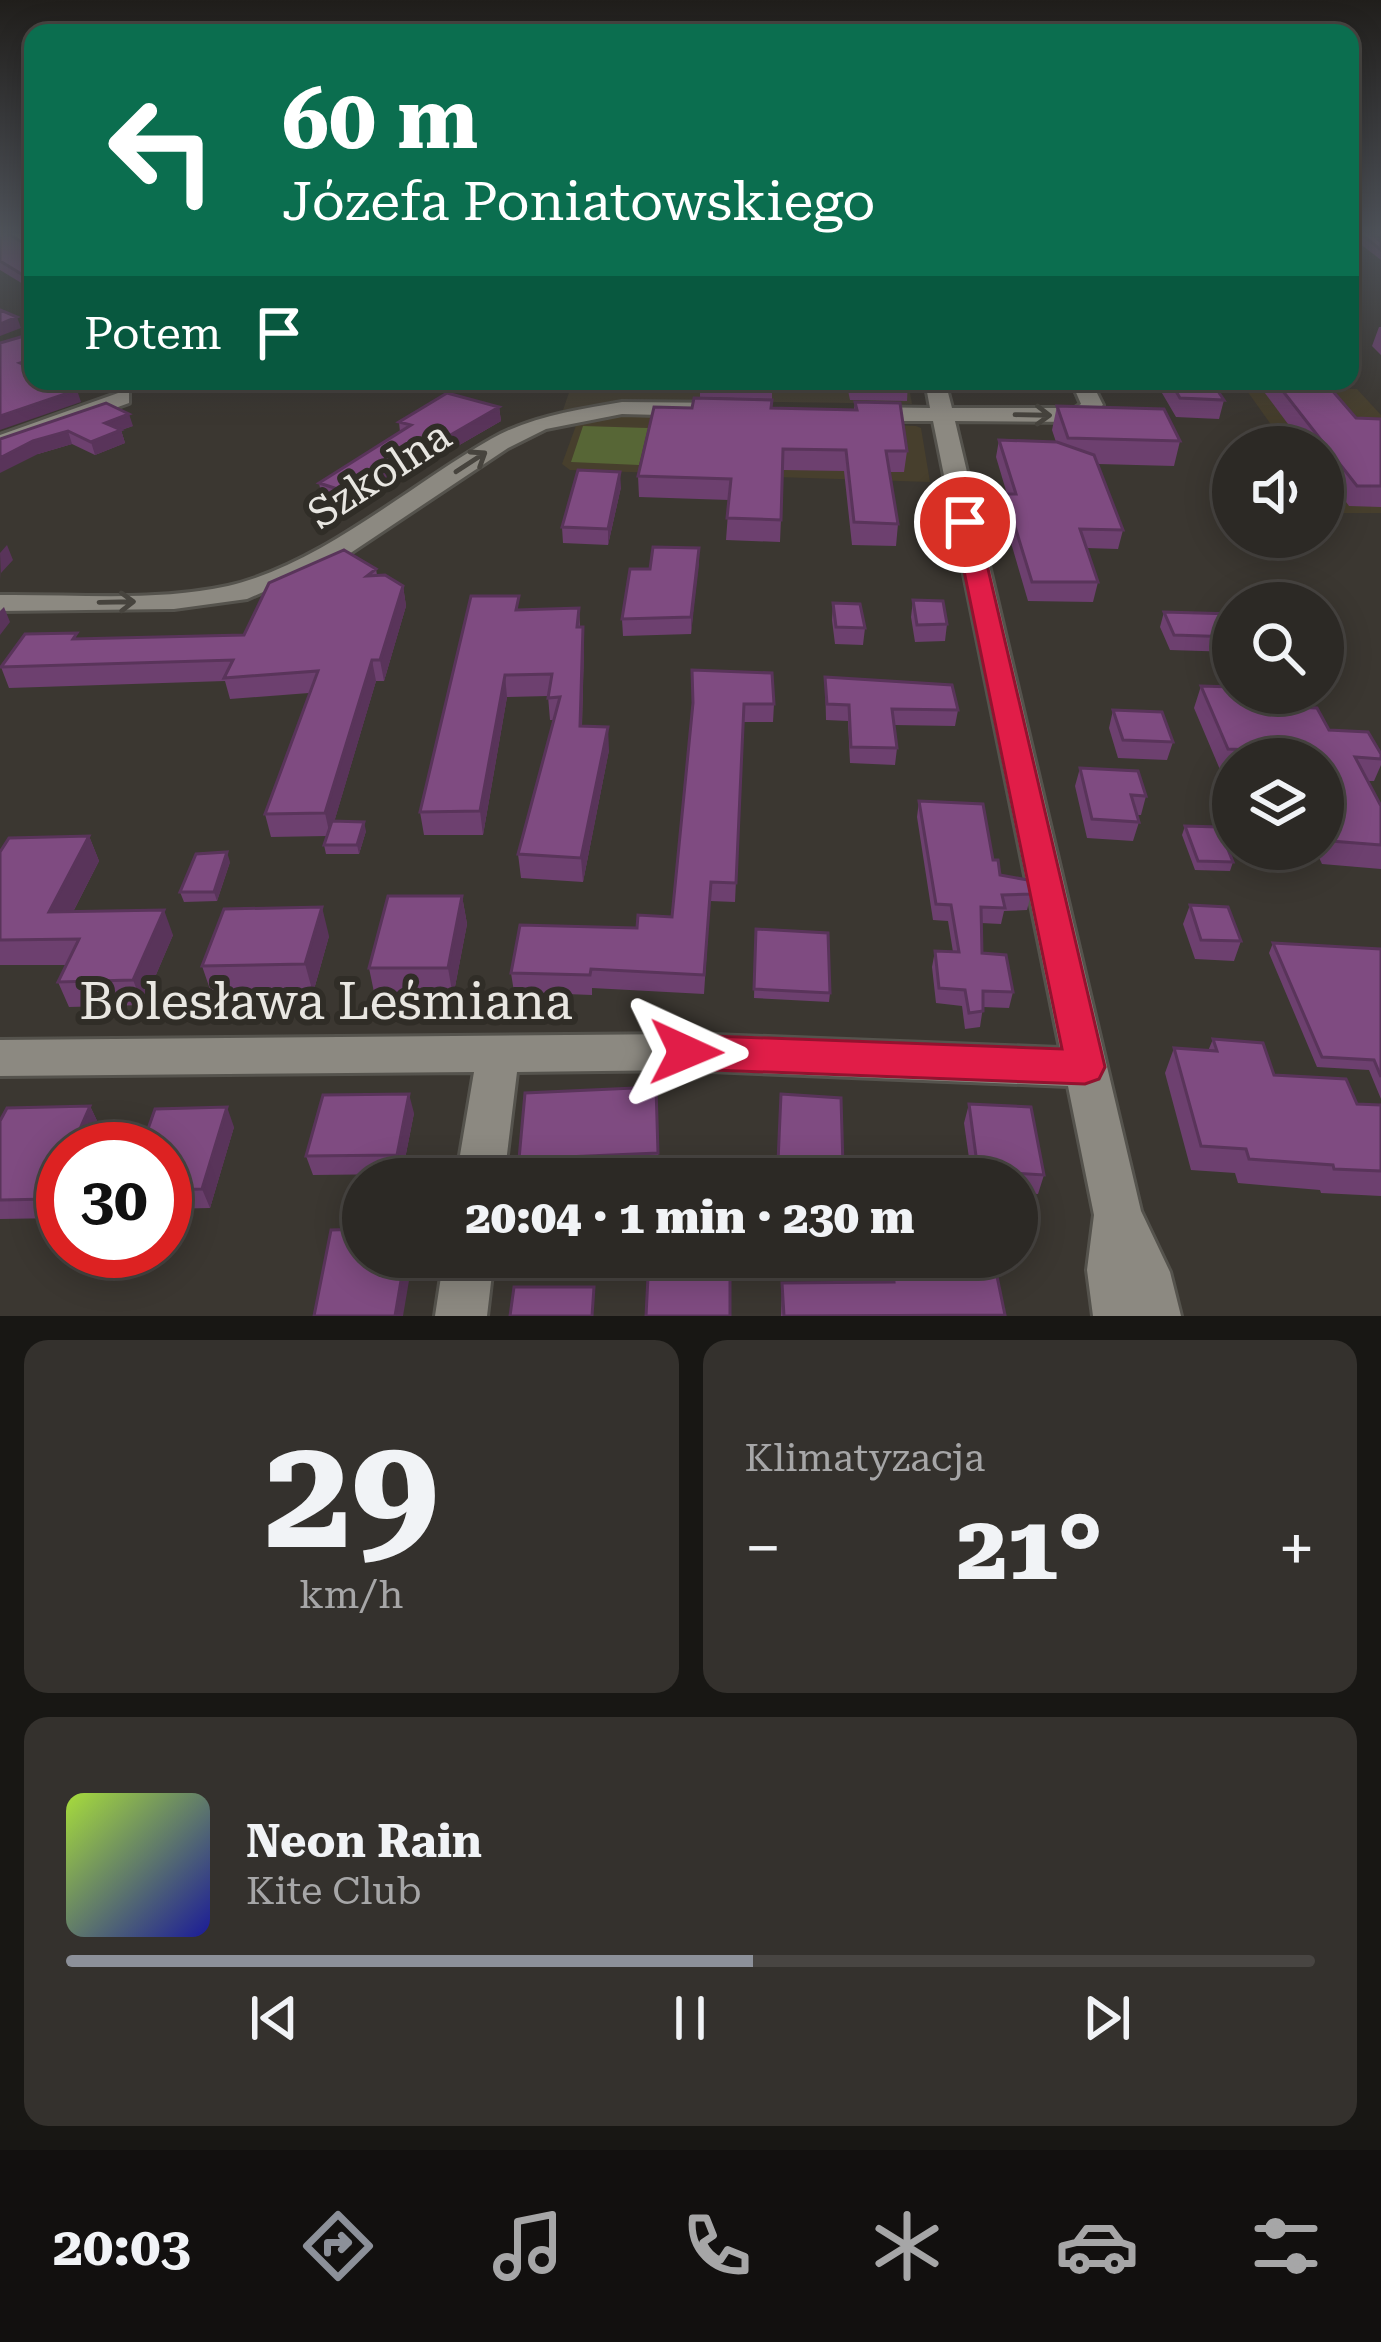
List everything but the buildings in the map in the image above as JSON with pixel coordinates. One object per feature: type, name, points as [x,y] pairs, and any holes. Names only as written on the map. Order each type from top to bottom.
[{"type":"street","points":[[937,390],[1118,1215],[1145,1272],[1155,1316]]},
{"type":"street","points":[[844,413],[1080,415],[1092,405],[1085,390]]},
{"type":"street","points":[[0,443],[121,398]]},
{"type":"street","name":"Szkolna","points":[[0,603],[174,601],[237,593],[337,550],[486,452],[540,424],[622,408],[752,410]]},
{"type":"street","name":"Bolesława Leśmiana","points":[[0,1058],[792,1053],[1085,1067]]},
{"type":"street","points":[[483,1158],[498,1054]]},
{"type":"street","points":[[1118,1215],[1112,1270],[1119,1316]]},
{"type":"street","points":[[461,1316],[466,1278]]},
{"type":"shaded area","points":[[570,390],[910,390],[912,404],[636,400],[563,410]]},
{"type":"shaded area","points":[[1246,390],[1358,390],[1381,415],[1381,513],[1344,513],[1344,426],[1272,426]]},
{"type":"shaded area","points":[[621,414],[916,426],[921,428],[930,482],[570,470],[562,464],[578,420]]},
{"type":"green space","points":[[583,426],[648,428],[639,465],[571,462]]},
{"type":"route","points":[[686,1052],[1085,1067],[965,522]]}]
